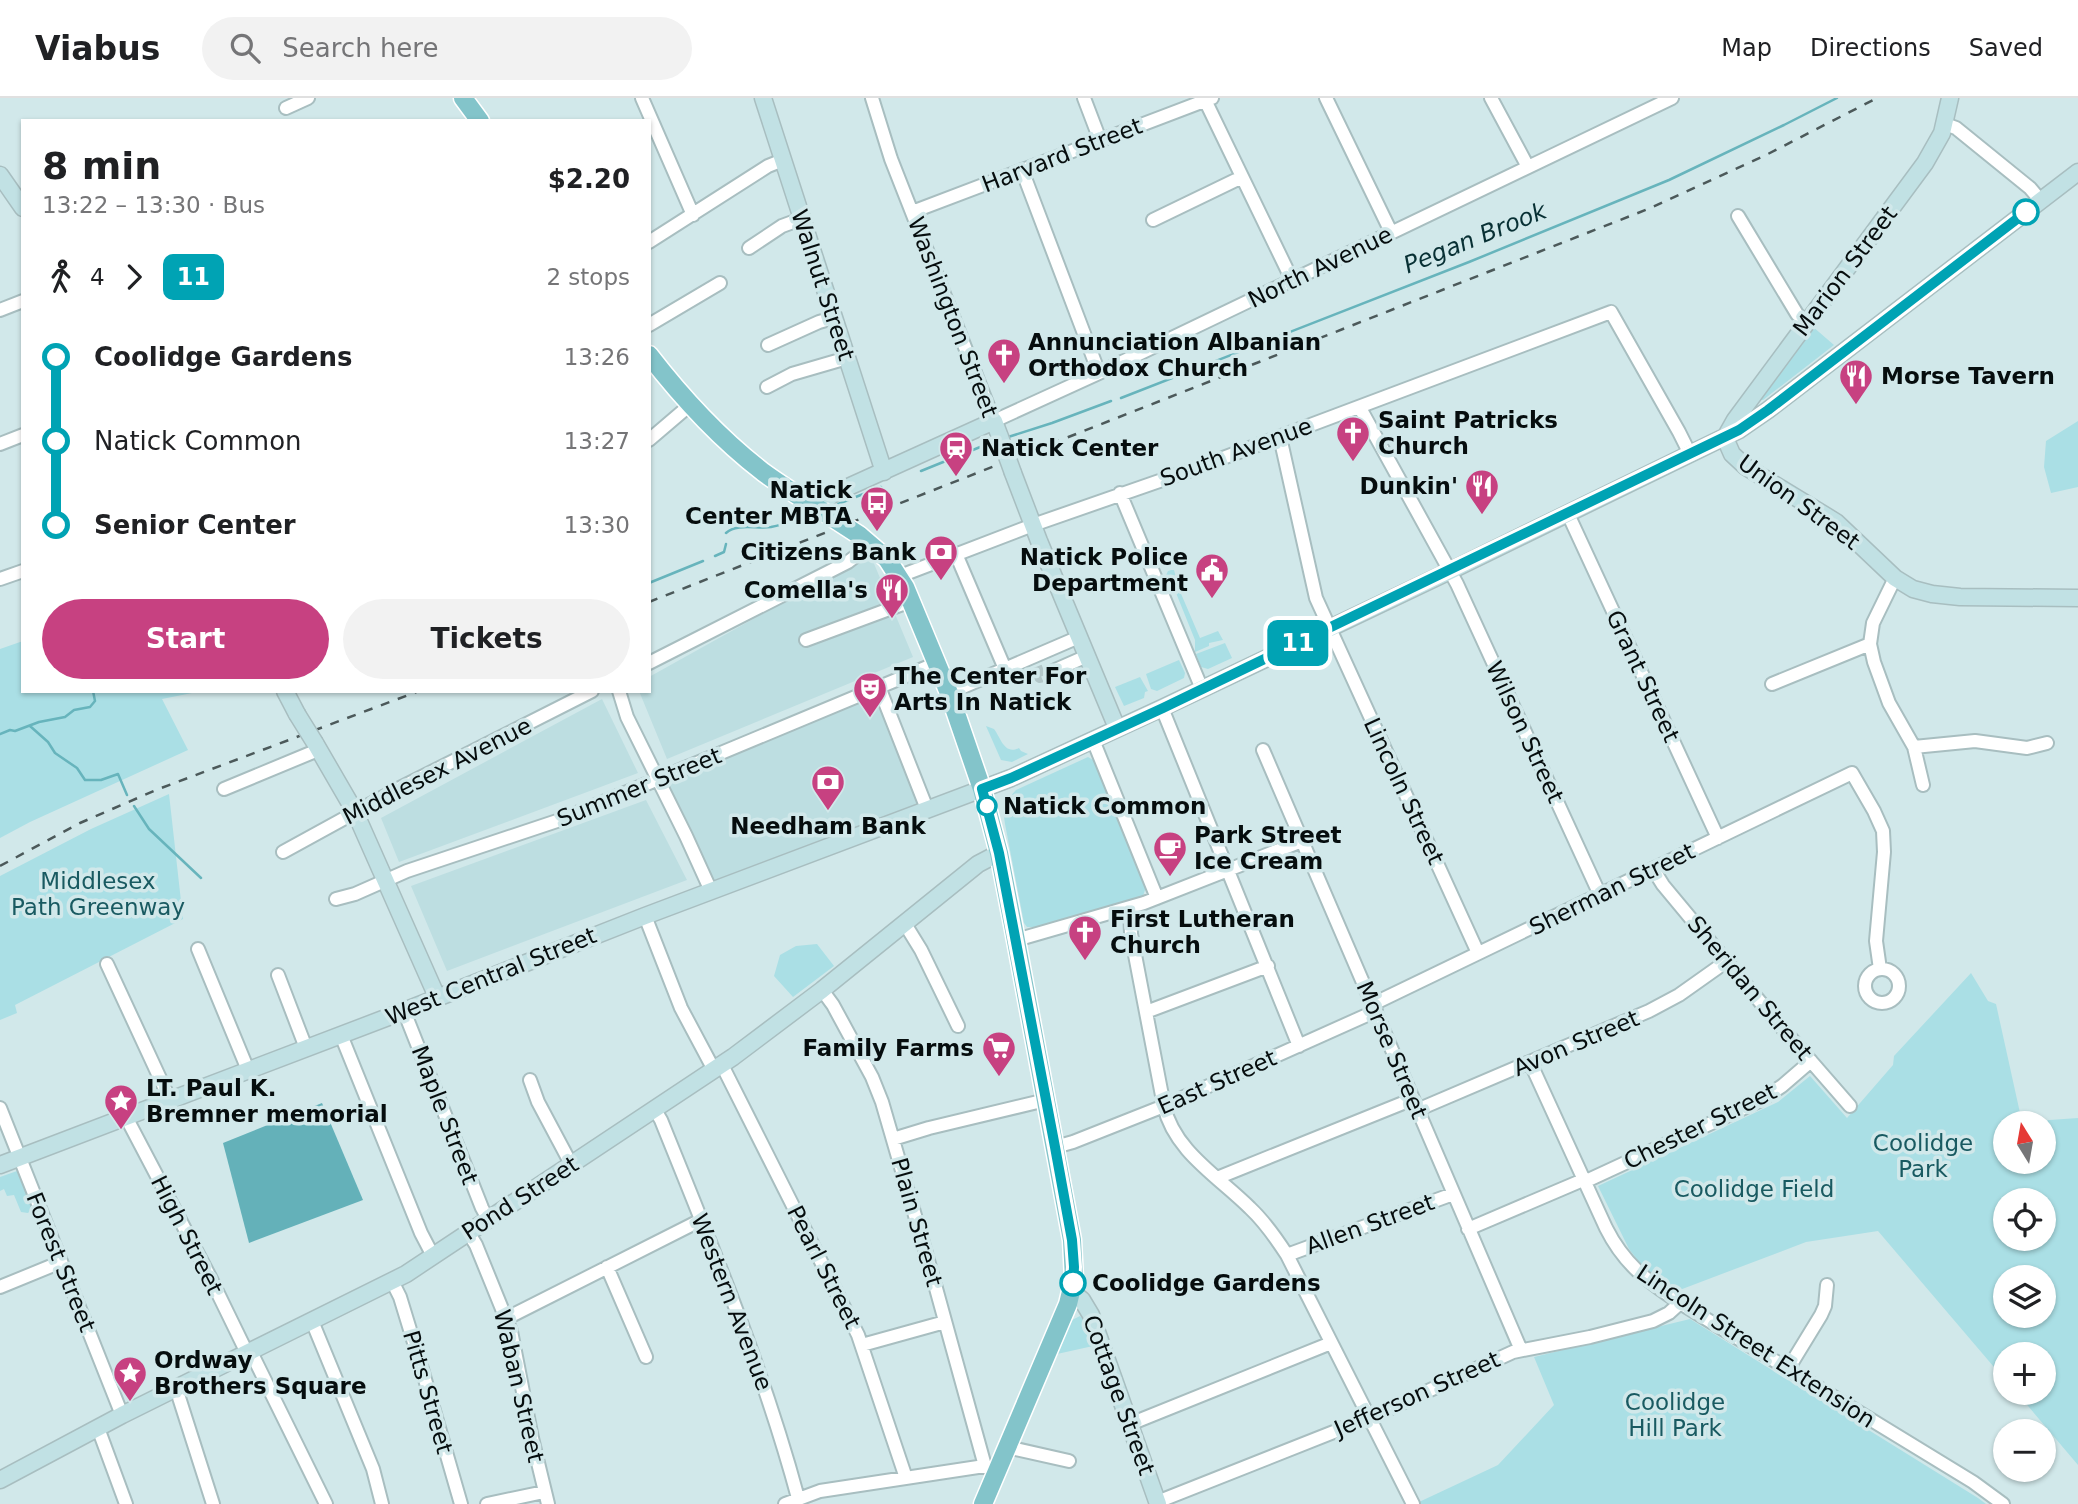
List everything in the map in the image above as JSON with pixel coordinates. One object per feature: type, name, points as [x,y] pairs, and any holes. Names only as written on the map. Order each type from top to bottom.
[{"type":"main road","points":[[463,98],[479,119]]},
{"type":"main road","points":[[651,357],[720,436],[751,462],[863,538],[887,559],[900,576],[937,663],[982,789],[999,853],[1016,940],[1055,1147],[1074,1267],[1072,1292],[1063,1318],[1007,1447],[992,1467],[983,1504]]},
{"type":"street","points":[[286,108],[308,98]]},
{"type":"street","points":[[642,98],[693,215]]},
{"type":"street","name":"Walnut Street","points":[[763,98],[884,472]]},
{"type":"street","name":"Washington Street","points":[[872,98],[891,159],[1033,525],[1117,728]]},
{"type":"street","points":[[1084,98],[1100,140]]},
{"type":"street","points":[[1326,98],[1391,232]]},
{"type":"street","points":[[1491,98],[1528,167]]},
{"type":"street","name":"Marion Street","points":[[1725,438],[1806,323],[1918,174],[1938,143],[1950,98]]},
{"type":"street","points":[[1207,99],[1292,280]]},
{"type":"street","name":"Harvard Street","points":[[912,212],[1207,99]]},
{"type":"street","name":"North Avenue","points":[[820,510],[826,499],[835,493],[1100,373],[1667,99]]},
{"type":"street","points":[[1945,124],[1956,128],[2031,188],[2041,201]]},
{"type":"street","points":[[651,241],[768,166],[783,160]]},
{"type":"street","points":[[1022,170],[1100,373]]},
{"type":"street","name":"West Central Street","points":[[0,1165],[982,789],[1163,708],[1450,571],[1725,438],[1768,410],[2078,172]]},
{"type":"street","points":[[0,175],[21,205]]},
{"type":"street","points":[[1153,220],[1242,177]]},
{"type":"street","points":[[1738,216],[1797,314],[1806,323]]},
{"type":"street","points":[[749,248],[782,226],[802,219]]},
{"type":"street","points":[[651,324],[720,283]]},
{"type":"street","points":[[0,310],[21,302]]},
{"type":"street","name":"South Avenue","points":[[900,576],[1120,493],[1360,408],[1611,312],[1690,454]]},
{"type":"street","points":[[768,345],[833,318]]},
{"type":"street","points":[[767,387],[792,374],[846,358]]},
{"type":"street","points":[[651,438],[690,405]]},
{"type":"street","name":"Wilson Street","points":[[1360,408],[1450,571],[1600,895]]},
{"type":"street","points":[[0,444],[21,436]]},
{"type":"street","name":"Lincoln Street","points":[[1280,437],[1316,598],[1478,953]]},
{"type":"street","name":"Union Street","points":[[1725,438],[1732,454],[1746,467],[1836,522],[1895,578],[1913,589],[1946,596],[2078,598]]},
{"type":"street","points":[[1120,493],[1202,689]]},
{"type":"street","name":"Grant Street","points":[[1568,514],[1718,838]]},
{"type":"street","points":[[651,662],[848,562],[861,552],[863,538]]},
{"type":"street","points":[[956,554],[1005,669]]},
{"type":"street","points":[[0,579],[21,572]]},
{"type":"street","points":[[1895,578],[1873,623],[1870,644],[1889,703],[1914,747],[1923,785]]},
{"type":"street","points":[[806,640],[911,601]]},
{"type":"street","points":[[949,693],[1005,669],[1033,663],[1079,637]]},
{"type":"street","points":[[1772,684],[1870,644]]},
{"type":"street","points":[[1053,671],[1087,656]]},
{"type":"street","name":"Summer Street","points":[[336,899],[559,820],[937,663]]},
{"type":"street","points":[[879,687],[927,809]]},
{"type":"street","points":[[286,693],[355,812],[437,997]]},
{"type":"street","name":"Middlesex Avenue","points":[[283,852],[355,812],[588,693]]},
{"type":"street","points":[[620,693],[627,717],[711,891]]},
{"type":"street","points":[[1163,708],[1299,1046]]},
{"type":"street","points":[[1093,740],[1157,898]]},
{"type":"street","points":[[1914,747],[1975,741],[2027,748],[2047,743]]},
{"type":"street","points":[[224,789],[316,747]]},
{"type":"street","name":"Morse Street","points":[[1263,750],[1521,1350]]},
{"type":"street","name":"Sherman Street","points":[[1374,1008],[1478,953],[1852,773],[1883,831],[1884,852],[1876,941],[1880,969]]},
{"type":"street","points":[[1016,940],[1130,908],[1302,841]]},
{"type":"street","name":"Pond Street","points":[[0,1480],[122,1415],[392,1281],[433,1256],[718,1068],[822,990],[978,864],[999,853]]},
{"type":"street","name":"Sheridan Street","points":[[1653,869],[1850,1106]]},
{"type":"street","points":[[1130,908],[1130,934],[1169,1124],[1177,1138],[1257,1214],[1287,1255],[1413,1504]]},
{"type":"street","name":"Pearl Street","points":[[645,916],[681,1007],[718,1068],[862,1345],[905,1478]]},
{"type":"street","points":[[905,924],[921,950],[958,1026]]},
{"type":"street","points":[[198,949],[248,1070]]},
{"type":"street","name":"Avon Street","points":[[1217,1178],[1531,1062],[1665,1004],[1727,961]]},
{"type":"street","points":[[107,964],[170,1100]]},
{"type":"street","points":[[1146,1012],[1268,965]]},
{"type":"street","points":[[278,975],[306,1048]]},
{"type":"street","name":"Plain Street","points":[[822,990],[872,1077],[893,1139],[945,1322],[992,1467]]},
{"type":"street","name":"East Street","points":[[1055,1147],[1164,1106],[1299,1046],[1374,1008]]},
{"type":"street","name":"Maple Street","points":[[404,1011],[488,1219]]},
{"type":"street","points":[[341,1035],[421,1233],[433,1256]]},
{"type":"street","name":"Chester Street","points":[[1468,1228],[1584,1181],[1759,1101],[1782,1086],[1811,1061]]},
{"type":"street","name":"Lincoln Street Extension","points":[[1531,1062],[1606,1228],[1623,1258],[1648,1281],[1680,1303],[1973,1482],[2003,1504]]},
{"type":"street","points":[[530,1080],[538,1102],[572,1164]]},
{"type":"street","points":[[893,1139],[1046,1100]]},
{"type":"street","name":"Forest Street","points":[[0,1108],[122,1415]]},
{"type":"street","name":"Western Avenue","points":[[655,1110],[760,1373],[798,1498]]},
{"type":"street","name":"High Street","points":[[126,1117],[326,1504]]},
{"type":"street","name":"Allen Street","points":[[1287,1255],[1453,1194]]},
{"type":"street","points":[[507,1318],[701,1220]]},
{"type":"street","name":"Waban Street","points":[[468,1232],[507,1318],[546,1498]]},
{"type":"street","points":[[0,1286],[61,1262]]},
{"type":"street","points":[[607,1268],[646,1357]]},
{"type":"street","name":"Pitts Street","points":[[392,1281],[400,1297],[461,1504]]},
{"type":"street","points":[[1787,1369],[1821,1315],[1825,1306],[1827,1285]]},
{"type":"street","name":"Cottage Street","points":[[1072,1292],[1083,1300],[1090,1311],[1158,1503]]},
{"type":"street","name":"Jefferson Street","points":[[1158,1503],[1369,1418],[1504,1356],[1653,1321],[1669,1313],[1680,1303]]},
{"type":"street","points":[[312,1321],[373,1469],[382,1504]]},
{"type":"street","points":[[862,1345],[945,1322]]},
{"type":"street","points":[[1130,1424],[1331,1343]]},
{"type":"street","points":[[176,1388],[213,1504]]},
{"type":"street","points":[[98,1428],[126,1504]]},
{"type":"street","points":[[1007,1447],[1069,1461]]},
{"type":"street","points":[[785,1504],[820,1491],[992,1467]]},
{"type":"street","points":[[487,1504],[546,1498]]},
{"type":"shaded area","points":[[870,554],[913,657],[667,759],[640,693],[651,693],[651,676]]},
{"type":"shaded area","points":[[878,694],[919,805],[712,884],[664,782]]},
{"type":"shaded area","points":[[602,699],[638,773],[399,862],[381,818]]},
{"type":"shaded area","points":[[646,800],[687,880],[447,971],[411,886]]},
{"type":"shaded area","points":[[322,1103],[363,1200],[249,1243],[223,1143]]},
{"type":"green space","points":[[1812,326],[1834,345],[1761,400]]},
{"type":"green space","points":[[2078,421],[2078,487],[2051,493],[2044,467],[2046,441]]},
{"type":"green space","points":[[1174,570],[1176,582],[1200,638],[1218,631],[1223,640],[1209,643],[1209,646],[1195,652],[1195,640],[1172,583],[1169,584],[1165,577],[1168,571]]},
{"type":"green space","points":[[21,642],[21,693],[192,693],[162,699],[188,750],[0,838],[0,649]]},
{"type":"green space","points":[[1225,643],[1232,658],[1208,669],[1201,667],[1196,654]]},
{"type":"green space","points":[[1179,660],[1185,673],[1184,678],[1157,691],[1151,689],[1146,674]]},
{"type":"green space","points":[[1140,677],[1148,691],[1145,692],[1144,698],[1124,706],[1115,687]]},
{"type":"green space","points":[[986,726],[994,729],[1006,747],[1014,750],[1019,748],[1028,754],[1012,762],[1001,760]]},
{"type":"green space","name":"Natick Common","points":[[1088,757],[1095,761],[1146,887],[1143,896],[1139,900],[1036,927],[1027,927],[1005,824],[1004,803],[1016,790]]},
{"type":"green space","name":"Middlesex Path Greenway","points":[[169,794],[183,919],[15,1005],[17,1013],[0,1020],[0,876],[91,829]]},
{"type":"green space","points":[[817,944],[834,966],[793,997],[774,976],[780,955],[796,946]]},
{"type":"green space","name":"Coolidge Park","points":[[1971,973],[1988,1001],[1996,1004],[2020,1111],[1993,1111],[1993,1174],[2056,1174],[2056,1120],[2078,1118],[2078,1465],[2056,1439],[2056,1419],[2039,1419],[2027,1405],[2056,1405],[2056,1342],[1993,1342],[1993,1366],[1878,1231],[1806,1242],[1677,1291],[1642,1266],[1629,1249],[1598,1186],[1778,1102],[1810,1076],[1847,1118],[1893,1065],[1894,1056]]},
{"type":"green space","points":[[17,1171],[32,1209],[28,1213],[21,1212],[14,1195],[7,1196],[4,1189],[0,1191],[0,1177]]},
{"type":"green space","points":[[1080,1316],[1086,1322],[1093,1346],[1057,1354],[1072,1320]]},
{"type":"green space","name":"Coolidge Hill Park","points":[[1690,1319],[1986,1504],[1420,1504],[1419,1502],[1498,1465],[1554,1405],[1534,1357]]},
{"type":"waterway","name":"Pegan Brook","points":[[1121,398],[1469,262],[1669,180],[1837,98]]},
{"type":"waterway","name":"Pegan Brook","points":[[1005,438],[1111,401]]},
{"type":"waterway","name":"Pegan Brook","points":[[921,471],[995,441]]},
{"type":"waterway","name":"Pegan Brook","points":[[838,504],[881,487]]},
{"type":"waterway","name":"Pegan Brook","points":[[726,533],[741,527],[775,526],[805,517]]},
{"type":"waterway","name":"Pegan Brook","points":[[715,556],[724,552],[726,544]]},
{"type":"waterway","name":"Pegan Brook","points":[[651,582],[703,561]]},
{"type":"waterway","name":"Pegan Brook","points":[[0,734],[65,717],[74,710],[90,707],[95,701],[93,693]]},
{"type":"waterway","points":[[30,726],[48,742],[55,753],[77,768],[85,780],[101,780],[118,774],[127,795]]},
{"type":"waterway","points":[[134,806],[149,829],[201,878]]},
{"type":"tunnel","points":[[1036,667],[1040,677],[1053,671]]},
{"type":"railway","points":[[651,601],[1648,209],[1766,155],[1877,98]]},
{"type":"railway","points":[[0,866],[80,823],[156,790],[414,693]]},
{"type":"bus line","name":"11","points":[[1073,1283],[1072,1240],[1055,1147],[999,853],[982,789],[1163,708],[1725,438],[1768,410],[2026,212]]},
{"type":"place","name":"Annunciation Albanian Orthodox Church","points":[[1004,385]]},
{"type":"place","name":"Morse Tavern","points":[[1856,406]]},
{"type":"place","name":"Saint Patricks Church","points":[[1353,463]]},
{"type":"place","name":"Natick Center","points":[[956,478]]},
{"type":"place","name":"Dunkin'","points":[[1482,516]]},
{"type":"place","name":"Natick Center MBTA","points":[[877,533]]},
{"type":"place","name":"Citizens Bank","points":[[941,582]]},
{"type":"place","name":"Natick Police Department","points":[[1212,600]]},
{"type":"place","name":"Comella's","points":[[892,620]]},
{"type":"place","name":"The Center For Arts In Natick","points":[[870,719]]},
{"type":"place","name":"Natick Common","points":[[987,806]]},
{"type":"place","name":"Needham Bank","points":[[828,812]]},
{"type":"place","name":"Park Street Ice Cream","points":[[1170,878]]},
{"type":"place","name":"First Lutheran Church","points":[[1085,962]]},
{"type":"place","name":"Family Farms","points":[[999,1078]]},
{"type":"place","name":"LT. Paul K. Bremner memorial","points":[[121,1131]]},
{"type":"place","name":"Coolidge Gardens","points":[[1073,1283]]},
{"type":"place","name":"Ordway Brothers Square","points":[[130,1403]]},
{"type":"park label","name":"Coolidge Field","points":[[1754,1189]]}]
